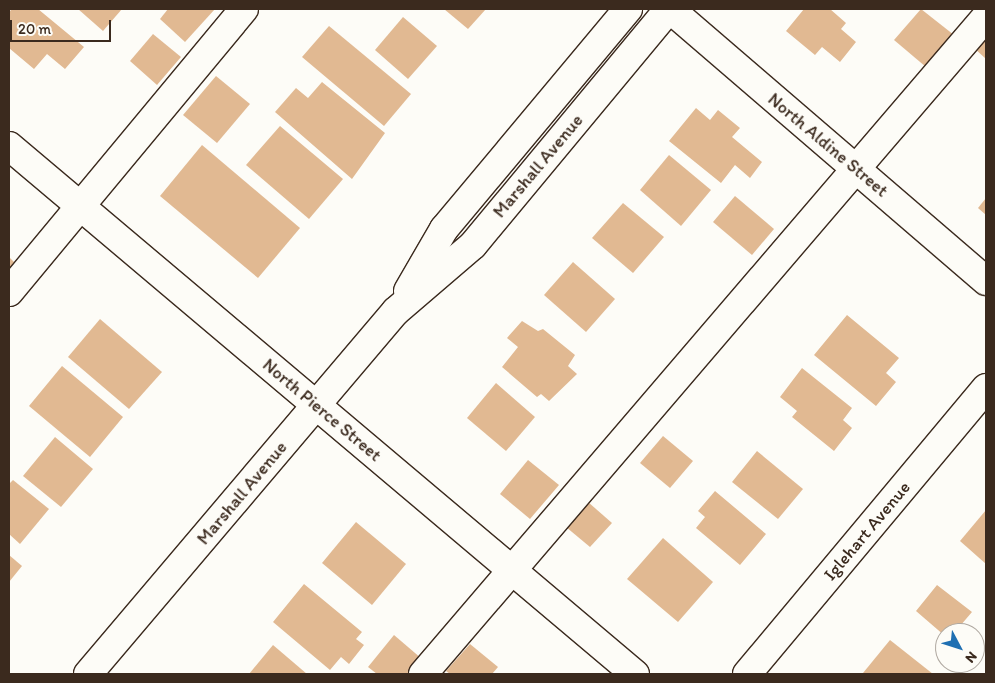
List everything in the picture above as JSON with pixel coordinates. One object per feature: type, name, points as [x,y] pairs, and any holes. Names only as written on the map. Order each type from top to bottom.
[{"type":"street","points":[[9,292],[244,9]]},
{"type":"street","name":"Marshall Avenue","points":[[396,311],[444,229],[628,9]]},
{"type":"street","name":"Marshall Avenue","points":[[88,674],[396,311],[472,245],[670,9]]},
{"type":"street","name":"North Aldine Street","points":[[670,9],[986,281]]},
{"type":"street","points":[[423,674],[858,170],[986,17]]},
{"type":"street","name":"North Pierce Street","points":[[9,146],[635,674]]},
{"type":"street","name":"Iglehart Avenue","points":[[747,674],[986,388]]},
{"type":"building","points":[[12,9],[38,9],[84,47],[65,69],[47,54],[34,69],[9,48],[9,12]]},
{"type":"building","points":[[78,9],[122,9],[103,31]]},
{"type":"building","points":[[168,9],[215,9],[185,42],[160,19]]},
{"type":"building","points":[[444,9],[486,9],[468,29]]},
{"type":"building","points":[[804,9],[830,9],[846,23],[841,29],[856,42],[840,62],[822,47],[815,55],[786,31]]},
{"type":"building","points":[[921,9],[954,35],[926,67],[894,40]]},
{"type":"building","points":[[403,17],[437,46],[408,79],[375,50]]},
{"type":"building","points":[[329,26],[411,94],[384,126],[302,57]]},
{"type":"building","points":[[153,34],[181,57],[157,85],[130,61]]},
{"type":"building","points":[[986,35],[986,59],[974,48]]},
{"type":"building","points":[[216,76],[250,104],[217,143],[183,115]]},
{"type":"building","points":[[322,82],[385,133],[352,179],[275,112],[296,88],[308,98]]},
{"type":"building","points":[[696,108],[710,120],[718,110],[740,128],[732,137],[762,162],[750,178],[735,165],[721,183],[669,141]]},
{"type":"building","points":[[280,126],[343,179],[309,219],[246,165]]},
{"type":"building","points":[[202,145],[300,228],[258,278],[160,196]]},
{"type":"building","points":[[669,155],[711,190],[681,226],[640,190]]},
{"type":"building","points":[[735,196],[774,229],[752,255],[713,222]]},
{"type":"building","points":[[986,198],[986,215],[978,208]]},
{"type":"building","points":[[623,203],[664,237],[633,273],[592,238]]},
{"type":"building","points":[[9,257],[18,266],[9,277]]},
{"type":"building","points":[[573,262],[615,299],[586,332],[544,295]]},
{"type":"building","points":[[847,315],[899,358],[886,373],[896,382],[876,406],[814,355]]},
{"type":"building","points":[[100,319],[162,372],[129,409],[68,357]]},
{"type":"building","points":[[522,321],[538,331],[543,329],[575,355],[568,366],[577,374],[549,401],[541,394],[537,397],[502,367],[518,347],[507,338]]},
{"type":"building","points":[[62,366],[123,417],[90,457],[29,406]]},
{"type":"building","points":[[802,368],[852,408],[843,420],[852,428],[834,451],[792,417],[797,411],[780,397]]},
{"type":"building","points":[[496,383],[535,417],[506,451],[467,418]]},
{"type":"building","points":[[663,436],[693,461],[670,488],[640,463]]},
{"type":"building","points":[[55,437],[93,469],[61,507],[23,476]]},
{"type":"building","points":[[757,451],[803,489],[778,519],[732,482]]},
{"type":"building","points":[[528,460],[559,485],[530,519],[500,494]]},
{"type":"building","points":[[13,480],[49,509],[20,544],[9,534],[9,484]]},
{"type":"building","points":[[715,491],[766,534],[740,565],[696,528],[705,517],[698,511]]},
{"type":"building","points":[[588,502],[612,523],[590,547],[566,527]]},
{"type":"building","points":[[986,510],[986,564],[960,541]]},
{"type":"building","points":[[356,522],[406,564],[372,605],[322,563]]},
{"type":"building","points":[[663,538],[713,582],[678,622],[627,579]]},
{"type":"building","points":[[9,555],[22,566],[9,582]]},
{"type":"building","points":[[304,584],[362,632],[356,639],[364,645],[349,664],[341,657],[330,670],[273,622]]},
{"type":"building","points":[[937,585],[972,612],[963,623],[935,623],[935,627],[916,611]]},
{"type":"building","points":[[394,635],[422,659],[409,674],[377,674],[368,667]]},
{"type":"building","points":[[890,640],[933,674],[863,673]]},
{"type":"building","points":[[470,644],[498,667],[492,674],[450,674],[446,671]]},
{"type":"building","points":[[273,645],[307,674],[249,674]]}]
